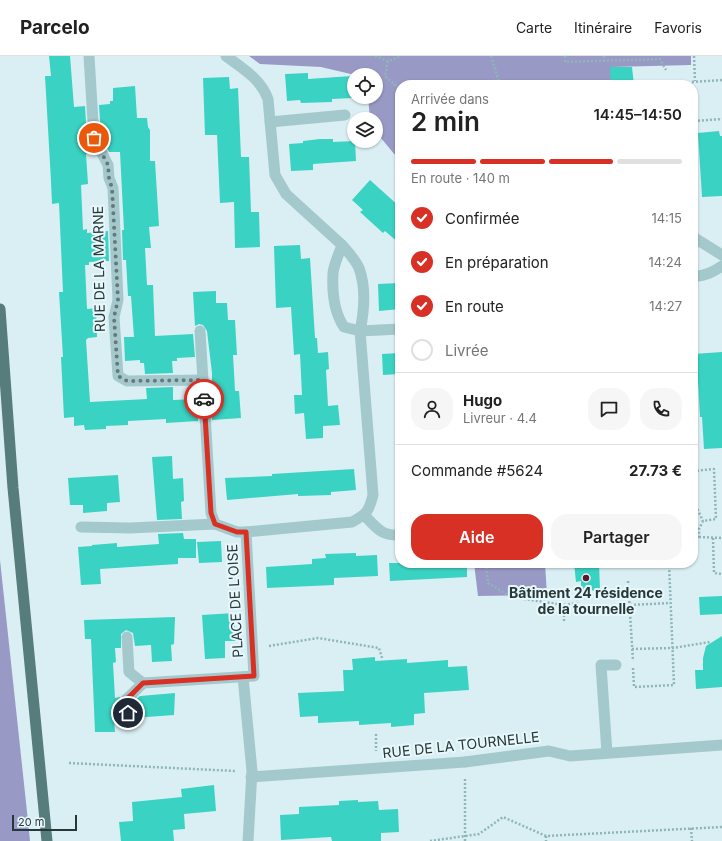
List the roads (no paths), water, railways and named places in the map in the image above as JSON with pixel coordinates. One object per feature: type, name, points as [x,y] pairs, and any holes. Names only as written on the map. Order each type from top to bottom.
[{"type":"main road","points":[[0,309],[13,488],[47,841]]},
{"type":"street","name":"RUE DE LA MARNE","points":[[89,56],[94,138],[108,165],[109,178],[112,188],[118,300],[114,317],[118,376],[127,381],[203,380]]},
{"type":"street","points":[[81,527],[130,528],[215,524],[237,532],[246,532],[352,522],[364,515],[370,504],[373,494],[360,331],[363,315],[361,276],[359,268],[353,257],[342,245],[286,194],[280,186],[275,175],[268,99],[264,89],[256,78],[226,56]]},
{"type":"street","points":[[270,122],[345,115]]},
{"type":"street","points":[[698,240],[722,255]]},
{"type":"street","points":[[342,245],[333,272],[338,319],[344,327],[360,331],[395,328]]},
{"type":"street","points":[[698,276],[713,272],[722,266]]},
{"type":"street","points":[[200,331],[211,513],[215,524]]},
{"type":"street","points":[[364,515],[381,532],[390,536],[395,536]]},
{"type":"street","name":"PLACE DE L'OISE","points":[[143,683],[254,676],[246,532]]},
{"type":"street","points":[[127,637],[129,672],[143,683],[126,700],[128,713]]},
{"type":"street","points":[[607,753],[601,666],[616,665]]},
{"type":"street","points":[[243,677],[251,774],[248,841]]},
{"type":"street","name":"RUE DE LA TOURNELLE","points":[[251,774],[465,762],[549,751],[570,756],[722,745]]},
{"type":"place","name":"Bâtiment 24 résidence de la tournelle","points":[[586,578]]}]
